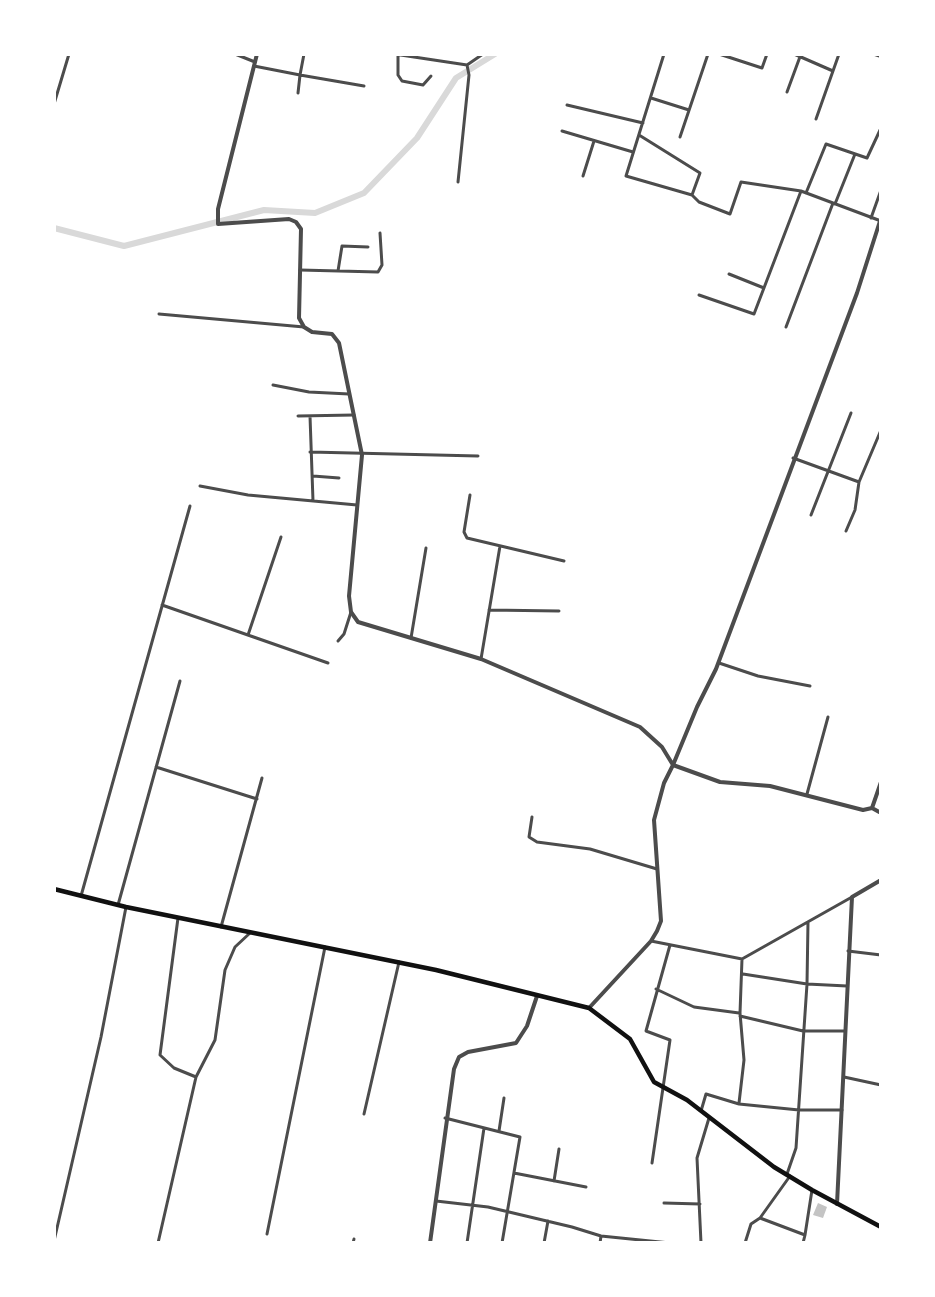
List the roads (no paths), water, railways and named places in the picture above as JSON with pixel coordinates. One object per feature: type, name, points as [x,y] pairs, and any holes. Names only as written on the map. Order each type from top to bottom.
[{"type":"main road","points":[[54,889],[126,907],[399,962],[589,1008],[630,1040],[651,1078],[662,1087],[702,1112],[812,1190],[881,1227]]},
{"type":"street","points":[[54,104],[69,54]]},
{"type":"street","points":[[235,54],[254,64],[364,86]]},
{"type":"street","points":[[257,54],[218,209],[218,224],[289,219],[296,222],[301,229],[299,318],[304,327]]},
{"type":"street","points":[[298,93],[304,54]]},
{"type":"street","points":[[431,76],[423,85],[402,81],[398,75],[396,54],[467,65],[483,54]]},
{"type":"street","points":[[589,1008],[651,942],[661,921],[654,820],[664,783],[718,663],[857,293],[880,221],[801,191],[741,182],[730,214],[699,202],[692,195],[626,176],[664,54]]},
{"type":"street","points":[[681,137],[708,54]]},
{"type":"street","points":[[719,54],[762,68],[767,54]]},
{"type":"street","points":[[794,54],[833,71]]},
{"type":"street","points":[[816,119],[839,54]]},
{"type":"street","points":[[875,54],[881,56]]},
{"type":"street","points":[[787,92],[800,55]]},
{"type":"street","points":[[458,182],[470,75],[467,65]]},
{"type":"street","points":[[651,98],[689,110]]},
{"type":"street","points":[[567,105],[643,123]]},
{"type":"street","points":[[806,193],[826,144],[867,158],[881,128]]},
{"type":"street","points":[[562,131],[633,152]]},
{"type":"street","points":[[639,135],[700,173],[692,195]]},
{"type":"street","points":[[583,176],[594,141]]},
{"type":"street","points":[[786,327],[855,154]]},
{"type":"street","points":[[871,218],[881,190]]},
{"type":"street","points":[[699,295],[754,314],[801,191]]},
{"type":"street","points":[[300,270],[375,272],[381,269],[380,233]]},
{"type":"street","points":[[338,271],[342,246],[368,247]]},
{"type":"street","points":[[729,274],[764,288]]},
{"type":"street","points":[[159,314],[304,327],[312,332],[332,334],[339,343],[362,455],[349,596],[351,612],[357,622],[481,658],[640,728],[662,747],[673,765],[720,782],[770,786],[862,810],[872,808],[881,813]]},
{"type":"street","points":[[273,385],[309,392],[349,394]]},
{"type":"street","points":[[811,514],[851,413]]},
{"type":"street","points":[[298,416],[354,415]]},
{"type":"street","points":[[310,416],[313,501]]},
{"type":"street","points":[[846,531],[855,510],[859,482],[881,430]]},
{"type":"street","points":[[310,453],[478,456]]},
{"type":"street","points":[[794,458],[859,482]]},
{"type":"street","points":[[313,476],[339,478]]},
{"type":"street","points":[[201,486],[248,495],[359,505]]},
{"type":"street","points":[[470,495],[464,536],[564,561]]},
{"type":"street","points":[[81,896],[190,506]]},
{"type":"street","points":[[248,635],[280,537]]},
{"type":"street","points":[[481,658],[501,546]]},
{"type":"street","points":[[411,639],[426,548]]},
{"type":"street","points":[[162,605],[328,663]]},
{"type":"street","points":[[489,610],[559,611]]},
{"type":"street","points":[[338,640],[344,634],[351,612]]},
{"type":"street","points":[[718,663],[758,676],[810,686]]},
{"type":"street","points":[[118,905],[180,681]]},
{"type":"street","points":[[807,794],[828,717]]},
{"type":"street","points":[[156,767],[257,799]]},
{"type":"street","points":[[221,927],[262,778]]},
{"type":"street","points":[[872,808],[881,782]]},
{"type":"street","points":[[532,817],[529,837],[537,842],[590,849],[657,869]]},
{"type":"street","points":[[651,942],[742,959],[881,880]]},
{"type":"street","points":[[837,1204],[852,897]]},
{"type":"street","points":[[54,1241],[101,1037],[126,907]]},
{"type":"street","points":[[178,918],[161,1029],[160,1055],[174,1068],[196,1077]]},
{"type":"street","points":[[746,1243],[752,1224],[760,1218],[789,1175],[796,1148],[807,984],[808,922]]},
{"type":"street","points":[[158,1243],[196,1077],[215,1040],[225,970],[235,947],[250,933]]},
{"type":"street","points":[[652,1163],[670,1040],[646,1031],[669,945]]},
{"type":"street","points":[[267,1234],[325,947]]},
{"type":"street","points":[[848,951],[881,955]]},
{"type":"street","points":[[739,1104],[744,1060],[740,1015],[742,959]]},
{"type":"street","points":[[364,1114],[399,962]]},
{"type":"street","points":[[743,974],[807,984],[847,986]]},
{"type":"street","points":[[656,989],[693,1008],[740,1015],[803,1031],[845,1031]]},
{"type":"street","points":[[430,1243],[445,1118],[454,1069],[459,1057],[468,1052],[516,1043],[527,1026],[537,996]]},
{"type":"street","points":[[844,1077],[881,1085]]},
{"type":"street","points":[[702,1112],[706,1094],[739,1104],[799,1110],[842,1110]]},
{"type":"street","points":[[499,1131],[504,1098]]},
{"type":"street","points":[[445,1118],[520,1137],[502,1243]]},
{"type":"street","points":[[701,1243],[697,1158],[709,1118]]},
{"type":"street","points":[[467,1243],[484,1128]]},
{"type":"street","points":[[554,1181],[559,1149]]},
{"type":"street","points":[[514,1173],[586,1187]]},
{"type":"street","points":[[803,1243],[812,1190]]},
{"type":"street","points":[[436,1202],[474,1206],[548,1221],[601,1236],[670,1243]]},
{"type":"street","points":[[664,1203],[700,1204]]},
{"type":"street","points":[[760,1218],[805,1235]]},
{"type":"street","points":[[544,1243],[548,1221]]},
{"type":"street","points":[[600,1243],[601,1236]]},
{"type":"waterway","points":[[54,228],[124,246],[264,210],[315,213],[364,193],[417,138],[456,78],[495,54]]}]
